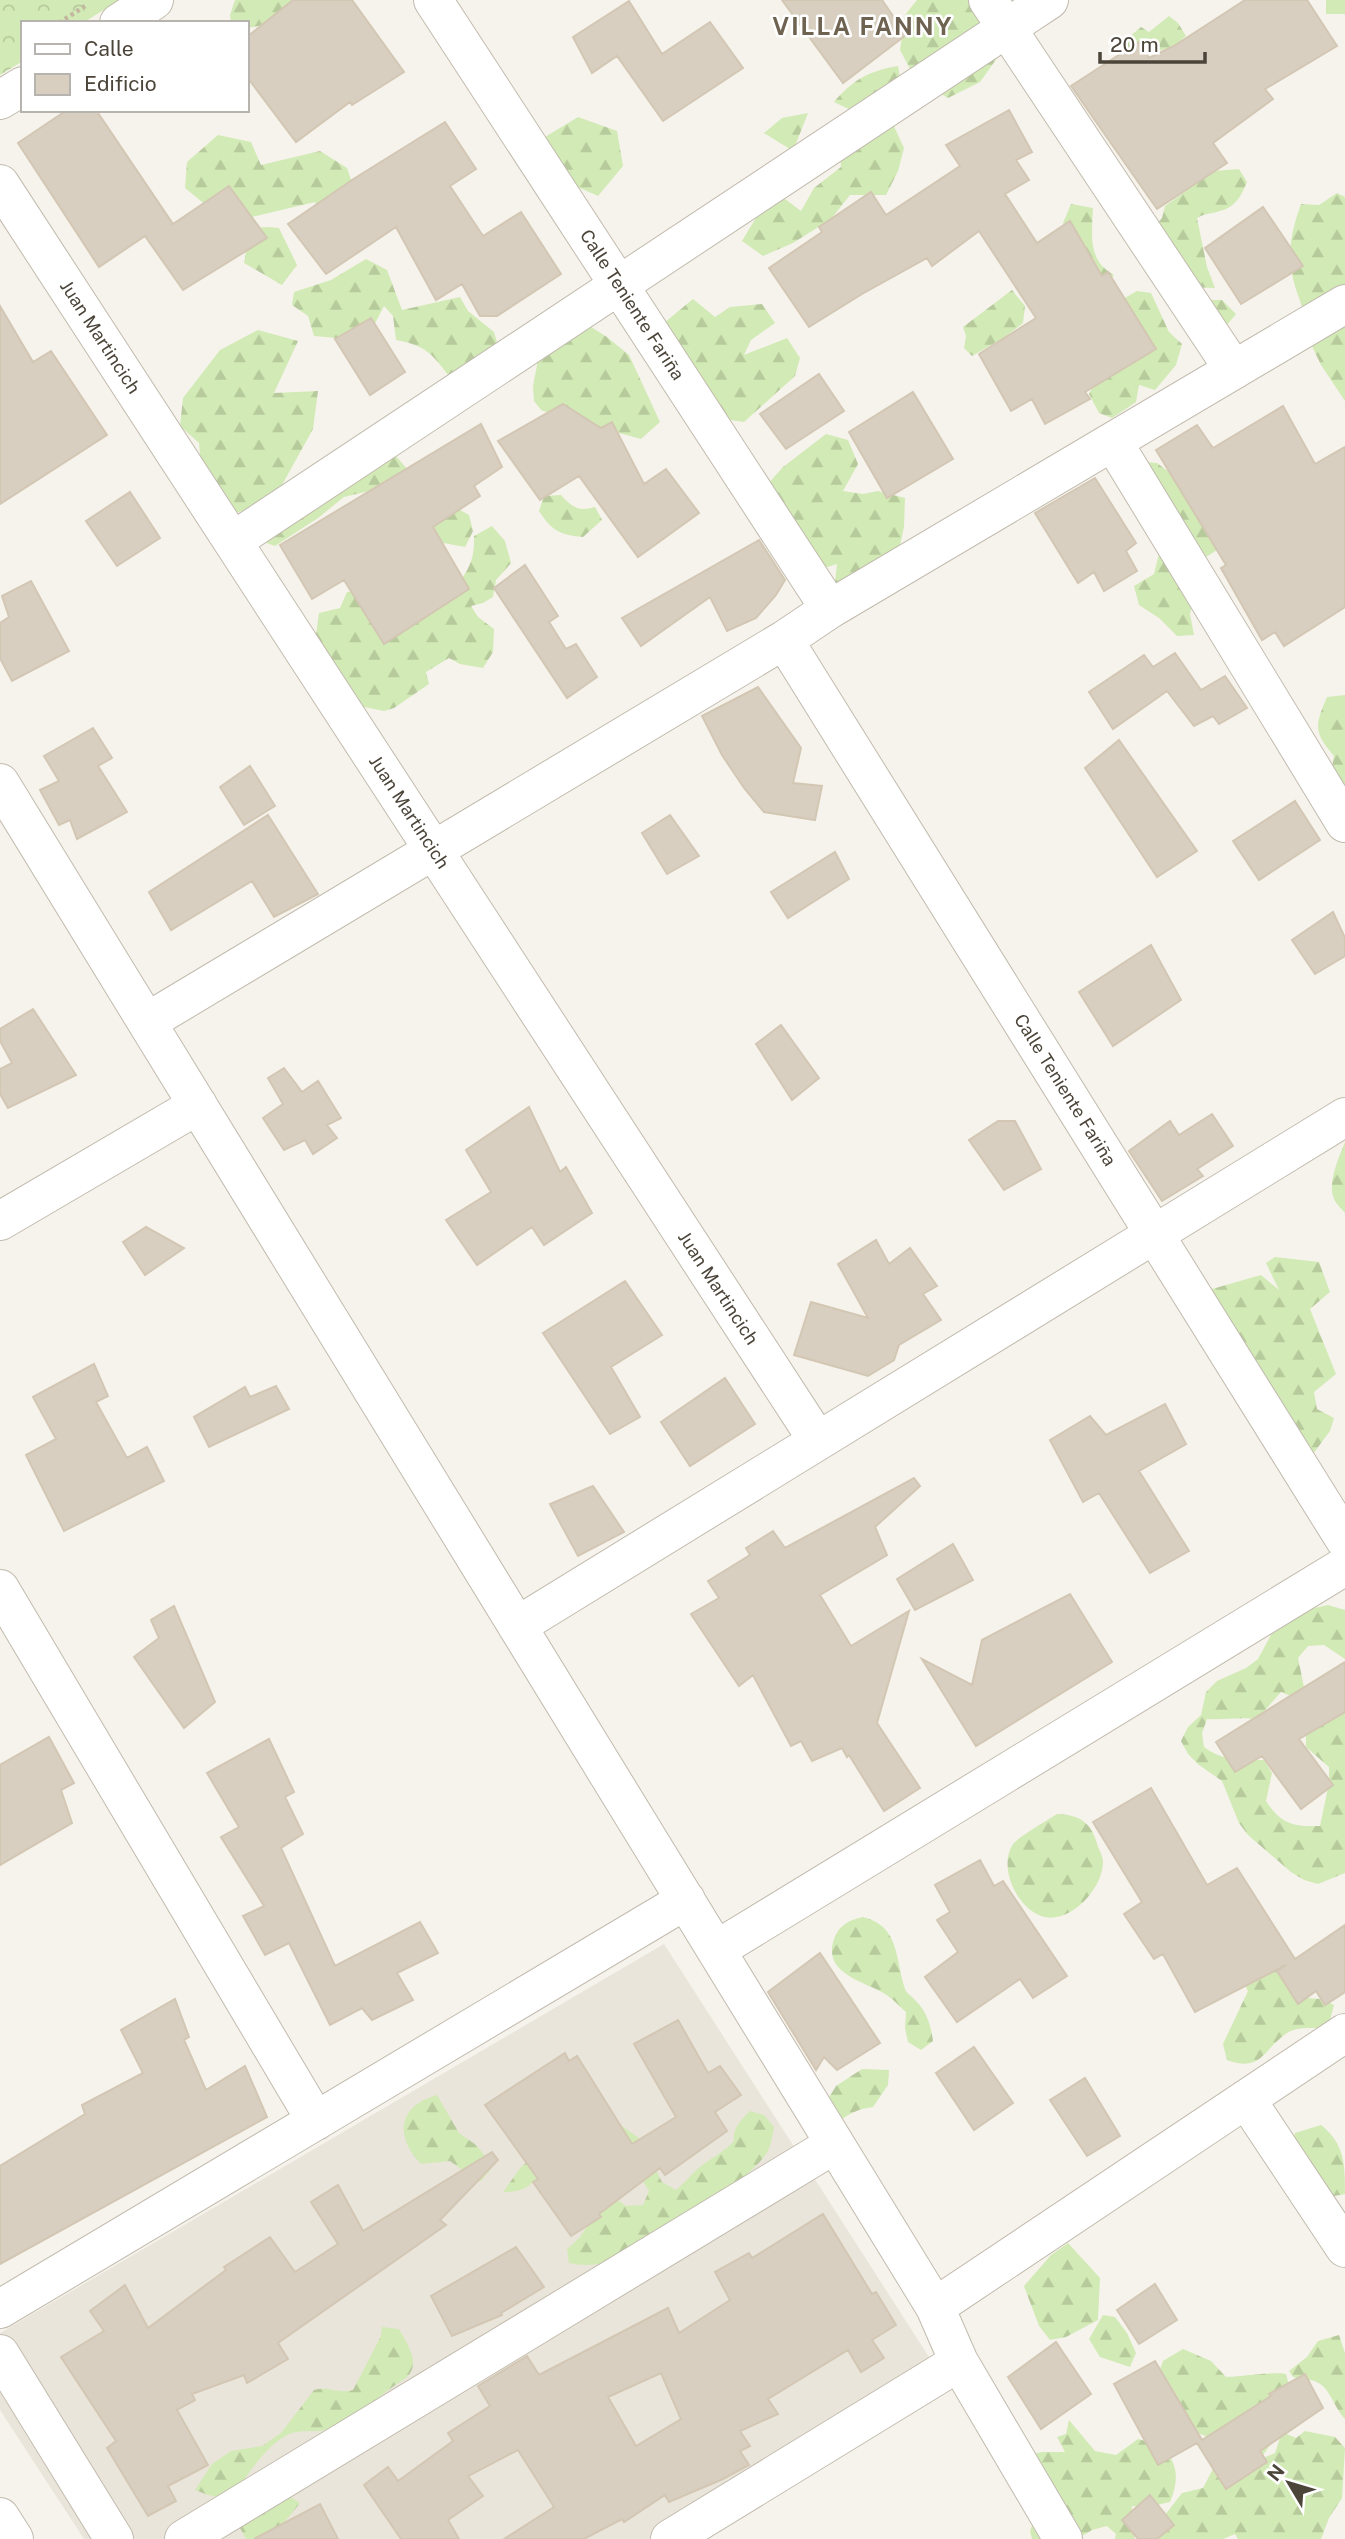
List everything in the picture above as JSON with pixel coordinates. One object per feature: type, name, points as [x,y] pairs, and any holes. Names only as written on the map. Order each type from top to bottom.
[{"type":"street","points":[[122,21],[154,0]]},
{"type":"street","name":"Calle Teniente Fariña","points":[[433,0],[830,609]]},
{"type":"street","points":[[233,541],[619,285],[998,14],[1049,0]]},
{"type":"street","points":[[998,14],[1234,370]]},
{"type":"street","points":[[0,100],[21,87]]},
{"type":"street","name":"Juan Martincich","points":[[0,184],[818,1441]]},
{"type":"street","points":[[147,1022],[784,640],[830,609],[1345,303]]},
{"type":"street","points":[[1113,442],[1345,823]]},
{"type":"street","name":"Calle Teniente Fariña","points":[[784,640],[1345,1540]]},
{"type":"street","points":[[0,783],[935,2307],[959,2362],[1063,2539]]},
{"type":"street","points":[[0,1221],[198,1105]]},
{"type":"street","points":[[517,1626],[1345,1117]]},
{"type":"street","points":[[716,1950],[1345,1566]]},
{"type":"street","points":[[0,1590],[316,2122]]},
{"type":"street","points":[[0,2309],[686,1900]]},
{"type":"street","points":[[935,2307],[1345,2033]]},
{"type":"street","points":[[1246,2099],[1345,2248]]},
{"type":"street","points":[[184,2539],[835,2144]]},
{"type":"street","points":[[0,2354],[114,2539]]},
{"type":"street","points":[[670,2539],[959,2362]]},
{"type":"street","points":[[0,2517],[14,2539]]},
{"type":"path","points":[[62,21],[95,0]]},
{"type":"shaded area","points":[[664,1944],[936,2368],[671,2539],[84,2539],[0,2410],[0,2333]]},
{"type":"green space","points":[[0,0],[119,0],[86,21],[21,21],[21,62],[0,75]]},
{"type":"green space","points":[[235,0],[313,0],[277,23],[248,28],[248,21],[231,21]]},
{"type":"green space","points":[[917,0],[977,0],[1000,54],[980,82],[948,98],[915,78],[900,50],[905,15]]},
{"type":"green space","points":[[1326,0],[1345,0],[1345,14],[1326,14]]},
{"type":"green space","points":[[1169,16],[1178,23],[1186,36],[1173,47],[1127,59],[1120,53],[1123,42],[1141,27],[1149,32]]},
{"type":"green space","points":[[898,66],[902,88],[859,114],[834,102],[862,78]]},
{"type":"green space","points":[[808,113],[793,151],[764,133],[782,118]]},
{"type":"green space","points":[[578,117],[617,131],[623,166],[598,196],[546,173],[545,137]]},
{"type":"green space","points":[[892,122],[904,148],[898,171],[886,195],[850,195],[831,219],[793,243],[763,256],[742,241],[760,211],[785,199],[801,211],[814,188],[841,167],[840,152]]},
{"type":"green space","points":[[218,135],[251,142],[261,165],[320,151],[347,168],[361,208],[323,224],[315,202],[252,217],[237,197],[212,210],[185,188],[187,162]]},
{"type":"green space","points":[[1239,169],[1247,182],[1237,200],[1226,209],[1197,218],[1207,267],[1215,288],[1190,287],[1140,244],[1162,218],[1165,206],[1214,171]]},
{"type":"green space","points":[[1337,193],[1345,197],[1345,295],[1327,307],[1302,306],[1293,279],[1290,255],[1296,218],[1301,204],[1319,205]]},
{"type":"green space","points":[[1071,204],[1093,208],[1092,237],[1095,254],[1105,269],[1114,275],[1102,290],[1063,223]]},
{"type":"green space","points":[[250,228],[279,228],[297,265],[282,285],[244,263]]},
{"type":"green space","points":[[366,259],[387,270],[402,310],[460,297],[468,311],[494,332],[500,353],[470,375],[448,375],[426,351],[414,344],[396,340],[393,316],[384,306],[370,333],[347,339],[314,336],[308,316],[292,305],[294,292],[331,280]]},
{"type":"green space","points":[[1012,290],[1025,306],[1023,323],[972,356],[964,348],[966,336],[963,327]]},
{"type":"green space","points":[[1137,291],[1151,293],[1169,332],[1182,344],[1176,365],[1155,390],[1139,385],[1136,402],[1112,418],[1099,413],[1089,394],[1098,376],[1144,356],[1123,299]]},
{"type":"green space","points":[[693,299],[715,317],[730,307],[762,304],[775,323],[751,340],[744,355],[787,338],[800,358],[795,376],[744,422],[717,418],[664,323]]},
{"type":"green space","points":[[1202,300],[1222,300],[1236,314],[1221,332]]},
{"type":"green space","points":[[1345,308],[1345,401],[1321,365],[1310,342]]},
{"type":"green space","points":[[583,322],[629,355],[660,422],[641,439],[601,428],[572,424],[570,409],[554,415],[541,410],[534,401],[533,386],[538,360]]},
{"type":"green space","points":[[258,330],[298,341],[274,393],[318,391],[313,429],[272,503],[232,514],[202,478],[199,443],[180,426],[183,398],[220,350]]},
{"type":"green space","points":[[826,434],[848,440],[858,464],[843,491],[863,494],[878,491],[905,498],[904,527],[899,550],[846,593],[835,582],[837,564],[815,571],[766,486],[783,467]]},
{"type":"green space","points":[[375,452],[396,456],[426,491],[469,515],[473,531],[465,547],[433,541],[369,491],[344,497],[275,546],[255,539]]},
{"type":"green space","points":[[1145,462],[1157,463],[1169,472],[1217,550],[1206,557],[1194,554]]},
{"type":"green space","points":[[561,495],[576,507],[595,507],[602,520],[583,537],[557,531],[539,511],[544,496]]},
{"type":"green space","points":[[492,526],[505,541],[511,563],[496,580],[493,597],[471,606],[478,617],[494,629],[493,652],[483,668],[460,664],[449,658],[426,672],[429,684],[394,708],[384,711],[354,705],[315,642],[319,613],[340,608],[347,592],[368,589],[451,593],[469,567],[474,536]]},
{"type":"green space","points":[[1159,554],[1175,559],[1196,591],[1190,614],[1194,635],[1177,636],[1159,618],[1139,605],[1134,586],[1154,574]]},
{"type":"green space","points":[[1345,695],[1345,805],[1331,773],[1334,756],[1322,741],[1318,722],[1327,697]]},
{"type":"green space","points":[[1345,1142],[1345,1213],[1334,1199],[1332,1185]]},
{"type":"green space","points":[[1275,1257],[1319,1262],[1330,1292],[1310,1309],[1336,1374],[1314,1392],[1317,1409],[1334,1418],[1330,1431],[1313,1454],[1195,1315],[1212,1289],[1261,1275],[1279,1290],[1266,1263]]},
{"type":"green space","points":[[1328,1605],[1345,1610],[1345,1659],[1324,1645],[1308,1646],[1298,1658],[1304,1687],[1293,1697],[1281,1692],[1257,1719],[1207,1719],[1202,1733],[1204,1747],[1211,1752],[1240,1760],[1264,1760],[1272,1773],[1266,1801],[1277,1815],[1295,1825],[1320,1826],[1329,1783],[1329,1767],[1306,1747],[1306,1731],[1345,1710],[1345,1873],[1318,1884],[1291,1872],[1248,1835],[1239,1823],[1222,1781],[1199,1765],[1188,1754],[1181,1741],[1188,1727],[1201,1715],[1206,1692],[1217,1681],[1246,1668],[1258,1659],[1272,1633],[1310,1609]]},
{"type":"green space","points":[[1057,1814],[1073,1816],[1089,1826],[1103,1862],[1097,1883],[1083,1903],[1063,1916],[1052,1918],[1041,1916],[1024,1904],[1012,1885],[1008,1863],[1015,1841]]},
{"type":"green space","points":[[863,1917],[875,1921],[890,1936],[905,1989],[920,2005],[928,2020],[933,2041],[921,2050],[908,2042],[906,2012],[885,1994],[847,1975],[834,1961],[832,1951],[839,1930],[849,1922]]},
{"type":"green space","points":[[1281,1963],[1306,1998],[1321,1999],[1334,2005],[1330,2020],[1319,2028],[1287,2033],[1261,2057],[1248,2064],[1227,2060],[1223,2044],[1248,1991],[1241,1978]]},
{"type":"green space","points":[[862,2069],[889,2070],[888,2085],[873,2107],[853,2113],[836,2125],[828,2099],[836,2086]]},
{"type":"green space","points":[[437,2095],[459,2133],[476,2145],[485,2156],[491,2169],[481,2181],[468,2182],[461,2169],[450,2161],[421,2164],[412,2153],[404,2133],[404,2123],[414,2106]]},
{"type":"green space","points":[[750,2111],[764,2115],[774,2127],[771,2143],[764,2157],[739,2180],[709,2201],[606,2262],[590,2265],[569,2263],[567,2249],[583,2232],[593,2211],[543,2170],[526,2187],[503,2192],[521,2167],[533,2157],[626,2206],[643,2205],[649,2191],[640,2177],[618,2123],[640,2139],[662,2182],[676,2190],[734,2141],[736,2128]]},
{"type":"green space","points":[[1321,2125],[1335,2140],[1342,2156],[1345,2194],[1329,2197],[1292,2144],[1295,2133]]},
{"type":"green space","points":[[1068,2243],[1100,2278],[1098,2320],[1066,2337],[1050,2340],[1039,2326],[1024,2286],[1051,2255]]},
{"type":"green space","points":[[1103,2315],[1115,2317],[1127,2333],[1136,2353],[1130,2367],[1100,2357],[1089,2339]]},
{"type":"green space","points":[[382,2327],[399,2329],[409,2347],[413,2366],[406,2378],[335,2427],[297,2432],[283,2437],[259,2460],[232,2495],[218,2497],[195,2490],[212,2464],[231,2451],[262,2446],[281,2433],[314,2390],[353,2390],[381,2336]]},
{"type":"green space","points":[[1339,2335],[1345,2353],[1345,2419],[1322,2385],[1293,2377],[1289,2371],[1307,2357],[1318,2341]]},
{"type":"green space","points":[[1183,2349],[1211,2361],[1226,2377],[1286,2374],[1290,2389],[1274,2425],[1271,2444],[1263,2455],[1242,2451],[1188,2429],[1152,2391],[1163,2361]]},
{"type":"green space","points":[[1069,2420],[1095,2451],[1116,2455],[1138,2439],[1160,2448],[1172,2461],[1176,2479],[1170,2502],[1147,2507],[1132,2506],[1131,2525],[1135,2539],[1115,2539],[1116,2534],[1107,2526],[1092,2530],[1077,2539],[1032,2539],[1030,2531],[1037,2513],[1027,2455],[1065,2452],[1057,2437],[1066,2434]]},
{"type":"green space","points":[[1305,2431],[1335,2437],[1345,2448],[1342,2498],[1329,2518],[1321,2539],[1238,2539],[1235,2534],[1223,2539],[1140,2539],[1151,2533],[1182,2493],[1203,2488],[1215,2465],[1236,2470],[1275,2453],[1282,2432],[1296,2438]]},
{"type":"green space","points":[[287,2495],[300,2503],[283,2524],[282,2539],[246,2539],[240,2528],[250,2516]]},
{"type":"building","points":[[293,0],[352,0],[404,72],[352,105],[350,102],[296,142],[248,78],[248,36]]},
{"type":"building","points":[[782,0],[882,0],[906,35],[843,83]]},
{"type":"building","points":[[1245,0],[1307,0],[1337,46],[1265,89],[1273,99],[1213,143],[1227,163],[1157,209],[1071,86],[1139,42],[1149,58],[1174,46]]},
{"type":"building","points":[[629,1],[662,54],[710,22],[743,68],[663,121],[617,56],[592,73],[573,37]]},
{"type":"building","points":[[1009,110],[1032,152],[1016,160],[1029,180],[1005,194],[1037,243],[1070,221],[1102,276],[1108,272],[1156,349],[1085,392],[1090,399],[1045,424],[1032,399],[1011,411],[979,354],[1036,318],[979,231],[932,266],[927,258],[809,327],[769,268],[822,232],[819,227],[871,192],[886,215],[960,166],[946,145]]},
{"type":"building","points":[[64,112],[97,112],[173,224],[229,186],[267,238],[183,290],[145,236],[99,267],[18,143]]},
{"type":"building","points":[[445,122],[476,169],[450,186],[483,236],[521,212],[561,274],[497,316],[480,316],[462,284],[436,300],[396,227],[326,274],[288,224]]},
{"type":"building","points":[[1263,207],[1303,266],[1241,304],[1205,248]]},
{"type":"building","points":[[0,306],[33,362],[51,351],[107,435],[0,504]]},
{"type":"building","points":[[371,318],[405,372],[370,395],[335,339]]},
{"type":"building","points":[[819,374],[844,411],[786,449],[760,414]]},
{"type":"building","points":[[913,392],[953,459],[887,498],[849,432]]},
{"type":"building","points":[[563,404],[601,428],[612,422],[644,484],[666,469],[699,513],[638,557],[579,476],[540,500],[498,441]]},
{"type":"building","points":[[1283,406],[1315,464],[1345,447],[1345,607],[1284,646],[1275,632],[1262,640],[1221,568],[1226,565],[1156,450],[1197,425],[1213,448]]},
{"type":"building","points":[[481,424],[502,467],[474,486],[480,496],[433,527],[469,589],[384,644],[344,580],[312,599],[280,545]]},
{"type":"building","points":[[1095,478],[1136,543],[1126,551],[1137,571],[1104,591],[1094,572],[1078,583],[1035,513]]},
{"type":"building","points":[[130,492],[160,538],[117,566],[86,521]]},
{"type":"building","points":[[759,540],[785,580],[756,618],[727,631],[710,597],[641,646],[622,618]]},
{"type":"building","points":[[525,565],[558,616],[549,622],[566,649],[576,644],[597,677],[567,698],[494,588]]},
{"type":"building","points":[[31,581],[69,651],[12,681],[0,658],[0,623],[9,617],[2,596]]},
{"type":"building","points":[[1175,653],[1201,690],[1225,676],[1247,708],[1219,724],[1213,716],[1194,726],[1167,691],[1113,729],[1089,692],[1144,655],[1153,667]]},
{"type":"building","points":[[758,687],[801,748],[793,783],[822,786],[815,820],[764,812],[722,755],[702,716]]},
{"type":"building","points":[[93,728],[112,758],[98,766],[127,812],[77,839],[70,820],[59,825],[40,790],[59,781],[44,756]]},
{"type":"building","points":[[1119,740],[1197,851],[1157,877],[1085,768]]},
{"type":"building","points":[[250,766],[275,806],[244,825],[220,787]]},
{"type":"building","points":[[1295,801],[1320,840],[1259,880],[1233,841]]},
{"type":"building","points":[[268,815],[318,894],[274,917],[252,881],[171,930],[149,892]]},
{"type":"building","points":[[670,815],[699,856],[667,874],[642,833]]},
{"type":"building","points":[[835,852],[849,879],[788,918],[771,892]]},
{"type":"building","points":[[1333,912],[1345,938],[1345,956],[1315,974],[1292,940]]},
{"type":"building","points":[[1151,945],[1181,1000],[1113,1046],[1079,992]]},
{"type":"building","points":[[33,1009],[76,1075],[8,1108],[0,1094],[0,1069],[12,1063],[0,1041],[0,1029]]},
{"type":"building","points":[[781,1025],[819,1078],[792,1100],[756,1044]]},
{"type":"building","points":[[284,1068],[302,1092],[318,1081],[341,1118],[327,1125],[337,1138],[313,1154],[305,1140],[284,1150],[263,1118],[283,1104],[268,1078]]},
{"type":"building","points":[[529,1107],[560,1172],[566,1167],[592,1213],[544,1245],[532,1227],[477,1265],[446,1220],[491,1192],[466,1150]]},
{"type":"building","points":[[1212,1114],[1233,1146],[1197,1169],[1203,1176],[1162,1201],[1129,1151],[1170,1121],[1179,1135]]},
{"type":"building","points":[[998,1121],[1015,1121],[1041,1169],[1004,1190],[969,1140]]},
{"type":"building","points":[[146,1227],[184,1248],[145,1275],[123,1242]]},
{"type":"building","points":[[876,1240],[889,1264],[910,1248],[937,1286],[923,1294],[941,1320],[899,1345],[894,1360],[868,1376],[794,1355],[811,1302],[868,1318],[838,1264]]},
{"type":"building","points":[[625,1281],[662,1335],[611,1367],[640,1417],[610,1434],[543,1333]]},
{"type":"building","points":[[94,1364],[108,1396],[96,1402],[127,1458],[147,1447],[164,1481],[64,1531],[26,1455],[56,1439],[33,1397]]},
{"type":"building","points":[[725,1378],[755,1424],[690,1466],[661,1422]]},
{"type":"building","points":[[276,1386],[289,1409],[209,1447],[194,1417],[245,1387],[250,1397]]},
{"type":"building","points":[[1165,1404],[1186,1444],[1139,1471],[1189,1551],[1150,1573],[1099,1493],[1083,1502],[1050,1440],[1090,1416],[1106,1435]]},
{"type":"building","points":[[914,1478],[920,1486],[875,1527],[887,1555],[820,1595],[851,1646],[909,1611],[877,1723],[920,1788],[884,1811],[842,1748],[812,1761],[801,1741],[791,1746],[753,1675],[739,1686],[691,1614],[719,1598],[708,1581],[750,1555],[746,1548],[773,1531],[785,1548]]},
{"type":"building","points":[[593,1486],[624,1532],[578,1556],[550,1504]]},
{"type":"building","points":[[953,1544],[973,1580],[915,1610],[897,1579]]},
{"type":"building","points":[[1070,1594],[1112,1662],[976,1746],[922,1659],[972,1685],[982,1640]]},
{"type":"building","points":[[174,1606],[215,1702],[184,1728],[134,1657],[159,1638],[151,1620]]},
{"type":"building","points":[[1345,1662],[1345,1712],[1299,1739],[1333,1785],[1301,1809],[1262,1756],[1235,1772],[1216,1742]]},
{"type":"building","points":[[49,1737],[74,1783],[61,1790],[72,1823],[0,1865],[0,1765]]},
{"type":"building","points":[[269,1739],[294,1792],[285,1797],[303,1834],[281,1848],[335,1966],[420,1922],[438,1953],[397,1973],[413,2000],[372,2020],[362,2008],[330,2025],[289,1943],[265,1955],[243,1916],[264,1906],[221,1837],[239,1827],[207,1773]]},
{"type":"building","points":[[1151,1788],[1207,1885],[1237,1868],[1295,1959],[1345,1925],[1345,1992],[1325,2005],[1316,1991],[1298,2004],[1277,1971],[1286,1965],[1195,2012],[1163,1954],[1154,1959],[1124,1914],[1142,1902],[1093,1822]]},
{"type":"building","points":[[980,1860],[994,1886],[1003,1881],[1067,1976],[1033,1998],[1020,1979],[957,2022],[925,1977],[958,1952],[937,1920],[950,1912],[935,1885]]},
{"type":"building","points":[[820,1953],[880,2043],[837,2070],[824,2057],[816,2070],[768,1992]]},
{"type":"building","points":[[175,1999],[189,2037],[184,2040],[206,2090],[245,2066],[267,2117],[0,2264],[0,2166],[85,2114],[82,2105],[143,2073],[121,2030]]},
{"type":"building","points":[[678,2020],[708,2073],[720,2066],[741,2095],[715,2112],[727,2131],[665,2175],[660,2168],[599,2214],[601,2217],[571,2236],[533,2182],[538,2179],[485,2105],[565,2053],[569,2061],[577,2056],[632,2144],[676,2117],[634,2044]]},
{"type":"building","points":[[974,2047],[1013,2103],[974,2130],[936,2073]]},
{"type":"building","points":[[1085,2078],[1120,2136],[1087,2156],[1050,2100]]},
{"type":"building","points":[[492,2152],[498,2160],[440,2220],[446,2225],[278,2343],[288,2359],[247,2383],[244,2375],[192,2394],[195,2400],[177,2410],[208,2465],[168,2486],[176,2501],[148,2516],[107,2448],[116,2441],[61,2357],[104,2331],[90,2311],[125,2285],[148,2328],[226,2270],[224,2267],[270,2237],[295,2272],[338,2244],[311,2202],[338,2185],[363,2231]]},
{"type":"building","points":[[823,2214],[872,2294],[876,2292],[896,2325],[872,2340],[884,2358],[861,2372],[848,2350],[768,2399],[778,2414],[740,2431],[750,2446],[740,2451],[749,2465],[669,2502],[665,2495],[624,2522],[622,2519],[584,2539],[504,2539],[554,2507],[518,2450],[468,2476],[483,2496],[448,2520],[459,2539],[401,2539],[364,2485],[388,2467],[398,2481],[453,2441],[448,2433],[490,2406],[478,2386],[527,2356],[539,2375],[668,2308],[679,2333],[730,2300],[715,2272],[749,2253],[752,2258]],"holes":[[[661,2373],[681,2419],[636,2446],[608,2397]]]},
{"type":"building","points":[[516,2247],[544,2287],[501,2313],[502,2315],[452,2336],[431,2296]]},
{"type":"building","points":[[1155,2284],[1177,2320],[1139,2344],[1117,2310]]},
{"type":"building","points":[[1056,2342],[1091,2394],[1041,2429],[1008,2377]]},
{"type":"building","points":[[1155,2361],[1202,2440],[1271,2396],[1269,2394],[1305,2374],[1323,2408],[1260,2451],[1267,2462],[1226,2489],[1197,2443],[1158,2465],[1114,2384]]},
{"type":"building","points":[[1150,2495],[1174,2525],[1157,2539],[1138,2539],[1122,2520]]},
{"type":"building","points":[[320,2504],[338,2539],[254,2539]]},
{"type":"district","name":"VILLA FANNY","points":[[863,27]]}]
